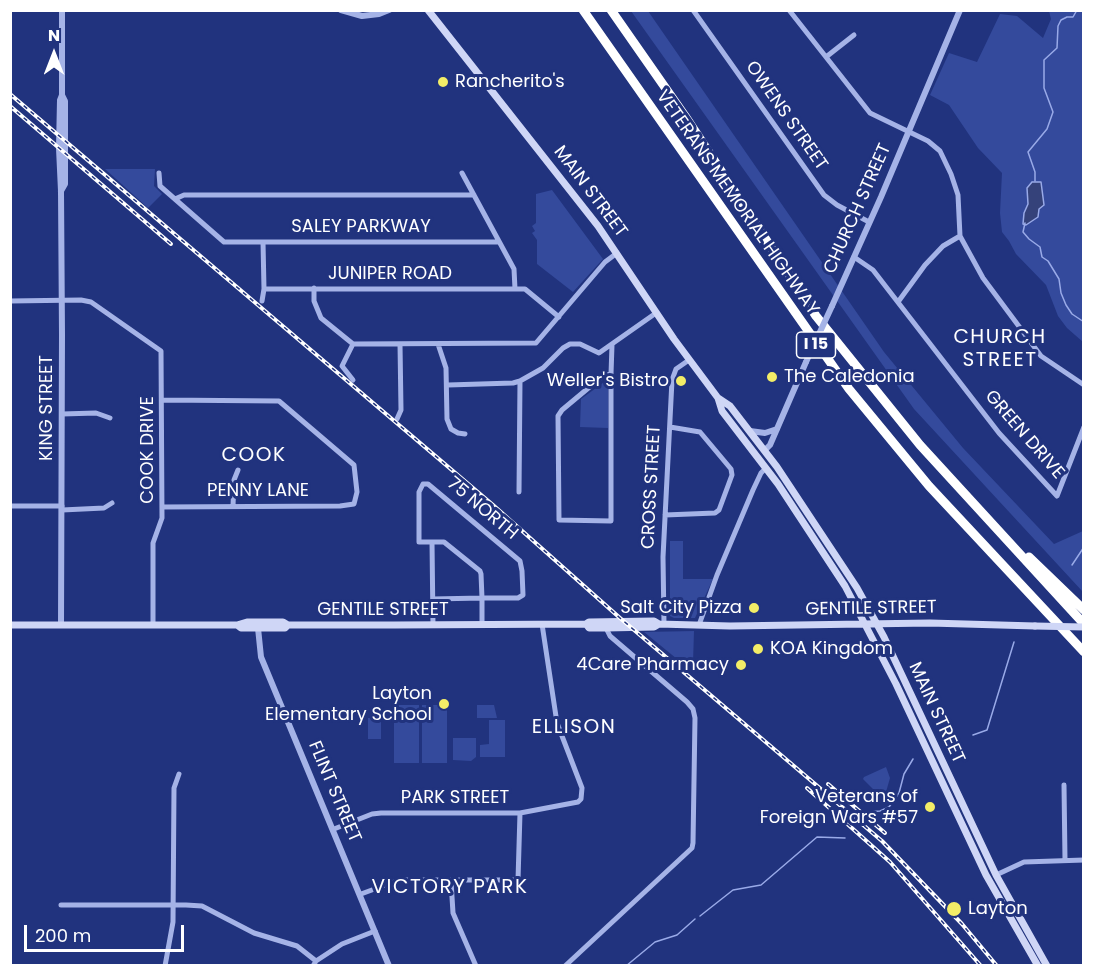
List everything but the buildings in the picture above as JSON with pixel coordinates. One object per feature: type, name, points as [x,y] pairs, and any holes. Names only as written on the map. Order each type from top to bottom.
[{"type":"highway","name":"VETERANS MEMORIAL HIGHWAY","points":[[583,10],[849,390],[929,486],[1083,652]]},
{"type":"highway","name":"VETERANS MEMORIAL HIGHWAY","points":[[611,10],[685,116],[816,316],[913,437],[1083,626]]},
{"type":"highway","points":[[978,510],[1083,610]]},
{"type":"main road","name":"MAIN STREET","points":[[428,10],[570,189],[718,398],[730,406],[765,450],[857,588],[877,623],[996,874],[1047,966]]},
{"type":"main road","name":"MAIN STREET","points":[[718,398],[722,411],[766,468],[840,579],[866,624],[986,874],[1038,966]]},
{"type":"main road","points":[[766,468],[773,469],[784,485],[795,493]]},
{"type":"main road","name":"GENTILE STREET","points":[[238,624],[242,622],[282,622],[287,624],[433,625],[586,624],[589,622],[654,621],[662,624],[699,625],[877,623],[1083,626]]},
{"type":"main road","name":"GENTILE STREET","points":[[10,625],[238,624],[258,628],[285,628],[287,624]]},
{"type":"main road","name":"GENTILE STREET","points":[[586,624],[589,628],[606,628],[654,627],[662,624]]},
{"type":"street","name":"KING STREET","points":[[61,624],[62,301],[59,148],[62,95],[62,10]]},
{"type":"street","points":[[341,10],[365,16],[388,10]]},
{"type":"street","name":"OWENS STREET","points":[[693,10],[824,195],[837,205],[869,222]]},
{"type":"street","points":[[789,10],[870,113],[928,141],[940,151],[958,195],[960,236],[983,278],[1041,356],[1083,385]]},
{"type":"street","name":"CHURCH STREET","points":[[765,450],[770,446],[778,429],[960,10]]},
{"type":"street","points":[[825,57],[854,35]]},
{"type":"street","points":[[159,173],[160,186],[175,199],[184,195],[474,195]]},
{"type":"street","points":[[462,173],[514,268],[515,289],[528,291],[559,317]]},
{"type":"street","name":"SALEY PARKWAY","points":[[175,199],[224,242],[499,242]]},
{"type":"street","points":[[898,302],[925,265],[943,246],[960,236]]},
{"type":"street","points":[[262,301],[263,242]]},
{"type":"street","points":[[314,288],[314,301],[321,318],[353,344],[536,343],[605,262],[617,253]]},
{"type":"street","name":"GREEN DRIVE","points":[[854,257],[873,270],[999,433],[1057,496],[1083,427]]},
{"type":"street","name":"JUNIPER ROAD","points":[[264,289],[515,289]]},
{"type":"street","name":"COOK DRIVE","points":[[62,301],[81,300],[98,307],[161,351],[162,507],[160,526],[153,543],[153,624]]},
{"type":"street","points":[[10,302],[62,301]]},
{"type":"street","points":[[448,386],[519,381],[543,368],[570,344],[580,344],[599,353],[656,313]]},
{"type":"street","points":[[353,344],[342,366],[353,380]]},
{"type":"street","points":[[398,419],[401,410],[400,344]]},
{"type":"street","points":[[438,344],[446,368],[447,419],[451,429],[465,434]]},
{"type":"street","points":[[610,374],[604,375],[562,410],[558,416],[559,520],[611,521],[610,374],[612,345]]},
{"type":"street","name":"CROSS STREET","points":[[662,624],[663,557],[673,374],[689,360]]},
{"type":"street","points":[[519,381],[519,492]]},
{"type":"street","name":"PENNY LANE","points":[[162,507],[340,506],[354,504],[357,492],[354,465],[279,401],[163,400]]},
{"type":"street","points":[[62,414],[96,413],[110,418]]},
{"type":"street","points":[[665,515],[715,513],[719,510],[732,475],[731,469],[700,432],[670,427]]},
{"type":"street","points":[[750,431],[765,433],[778,429]]},
{"type":"street","points":[[699,625],[717,574],[752,492],[766,468]]},
{"type":"street","points":[[233,506],[234,480],[238,470]]},
{"type":"street","name":"75 NORTH","points":[[432,542],[419,542],[419,492],[423,484],[428,484],[520,561],[522,596],[482,598]]},
{"type":"street","points":[[10,506],[104,508],[112,504]]},
{"type":"street","points":[[433,625],[432,542],[444,542],[481,574],[482,624]]},
{"type":"street","points":[[433,599],[482,598]]},
{"type":"street","name":"PARK STREET","points":[[334,829],[372,814],[381,813],[520,813],[578,802],[581,799],[582,788],[557,723],[542,624]]},
{"type":"street","name":"FLINT STREET","points":[[258,628],[261,657],[390,966]]},
{"type":"street","points":[[565,966],[692,848],[693,843],[695,718],[693,709],[610,636],[606,628]]},
{"type":"street","points":[[165,966],[171,939],[174,788],[178,774]]},
{"type":"street","points":[[1064,785],[1065,860]]},
{"type":"street","points":[[361,894],[399,880],[518,880],[520,874],[520,813]]},
{"type":"street","points":[[996,874],[1024,862],[1083,860]]},
{"type":"street","points":[[451,881],[453,913],[476,966]]},
{"type":"street","points":[[61,905],[194,905],[209,909],[254,933],[297,946],[315,964],[342,944],[375,931]]},
{"type":"street","points":[[70,905],[70,913]]},
{"type":"shaded area","points":[[631,11],[648,11],[884,352],[963,448],[1054,544],[1083,531],[1083,592],[914,409]]},
{"type":"shaded area","points":[[1049,11],[1083,11],[1083,342],[1067,328],[1058,316],[1046,285],[1016,254],[1002,232],[1000,213],[1002,173],[978,148],[949,105],[930,95],[949,53],[977,62],[1000,14],[1017,16],[1043,38],[1051,19]]},
{"type":"shaded area","points":[[105,169],[155,169],[154,186],[162,194],[148,208]]},
{"type":"shaded area","points":[[1032,182],[1041,182],[1044,205],[1039,209],[1038,217],[1026,225],[1023,224],[1028,204],[1027,188]]},
{"type":"shaded area","points":[[552,190],[603,259],[573,292],[537,264],[537,240],[532,233],[535,231],[532,226],[536,223],[536,194]]},
{"type":"shaded area","points":[[607,380],[608,428],[580,427],[581,399]]},
{"type":"shaded area","points":[[670,541],[683,541],[683,579],[713,579],[695,618],[670,616]]},
{"type":"shaded area","points":[[694,631],[693,663],[688,668],[644,632]]},
{"type":"shaded area","points":[[394,705],[419,705],[419,763],[394,763]]},
{"type":"shaded area","points":[[422,705],[447,705],[447,763],[422,763]]},
{"type":"shaded area","points":[[477,705],[494,705],[497,718],[477,718]]},
{"type":"shaded area","points":[[368,718],[381,718],[381,739],[368,739]]},
{"type":"shaded area","points":[[489,720],[505,720],[505,757],[480,757],[480,745],[489,744]]},
{"type":"shaded area","points":[[453,738],[476,738],[476,757],[471,761],[453,760]]},
{"type":"shaded area","points":[[886,767],[890,778],[886,792],[880,799],[871,799],[873,796],[871,793],[874,790],[863,779]]},
{"type":"waterway","points":[[1035,181],[1035,172],[1028,152],[1047,129],[1053,112],[1044,88],[1044,60],[1057,48],[1058,26],[1061,20],[1073,17],[1077,10]]},
{"type":"waterway","points":[[1025,223],[1023,232],[1040,247],[1042,257],[1048,261],[1059,279],[1066,305],[1072,314],[1084,322]]},
{"type":"waterway","points":[[1072,565],[1084,547]]},
{"type":"waterway","points":[[973,735],[987,730],[1014,642]]},
{"type":"waterway","points":[[868,812],[880,811],[889,807],[899,793],[904,774],[913,759]]},
{"type":"waterway","points":[[700,916],[733,890],[761,885],[817,837],[845,838]]},
{"type":"waterway","points":[[626,966],[655,942],[677,935],[695,919]]},
{"type":"railway","points":[[10,94],[493,505],[620,618],[882,841],[962,924],[997,966]]},
{"type":"railway","points":[[10,106],[171,244]]},
{"type":"railway","points":[[828,784],[885,833]]},
{"type":"railway","points":[[807,788],[890,862],[981,966]]},
{"type":"place","name":"Rancherito's","points":[[443,82]]},
{"type":"place","name":"The Caledonia","points":[[772,377]]},
{"type":"place","name":"Weller's Bistro","points":[[681,381]]},
{"type":"place","name":"Salt City Pizza","points":[[754,608]]},
{"type":"place","name":"KOA Kingdom","points":[[758,649]]},
{"type":"place","name":"4Care Pharmacy","points":[[741,665]]},
{"type":"place","name":"Layton Elementary School","points":[[444,704]]},
{"type":"place","name":"Veterans of Foreign Wars #57","points":[[930,807]]},
{"type":"place","name":"Layton","points":[[954,909]]},
{"type":"district","name":"CHURCH STREET","points":[[1000,350]]},
{"type":"district","name":"COOK","points":[[254,456]]},
{"type":"district","name":"ELLISON","points":[[574,728]]},
{"type":"district","name":"VICTORY PARK","points":[[450,888]]}]
